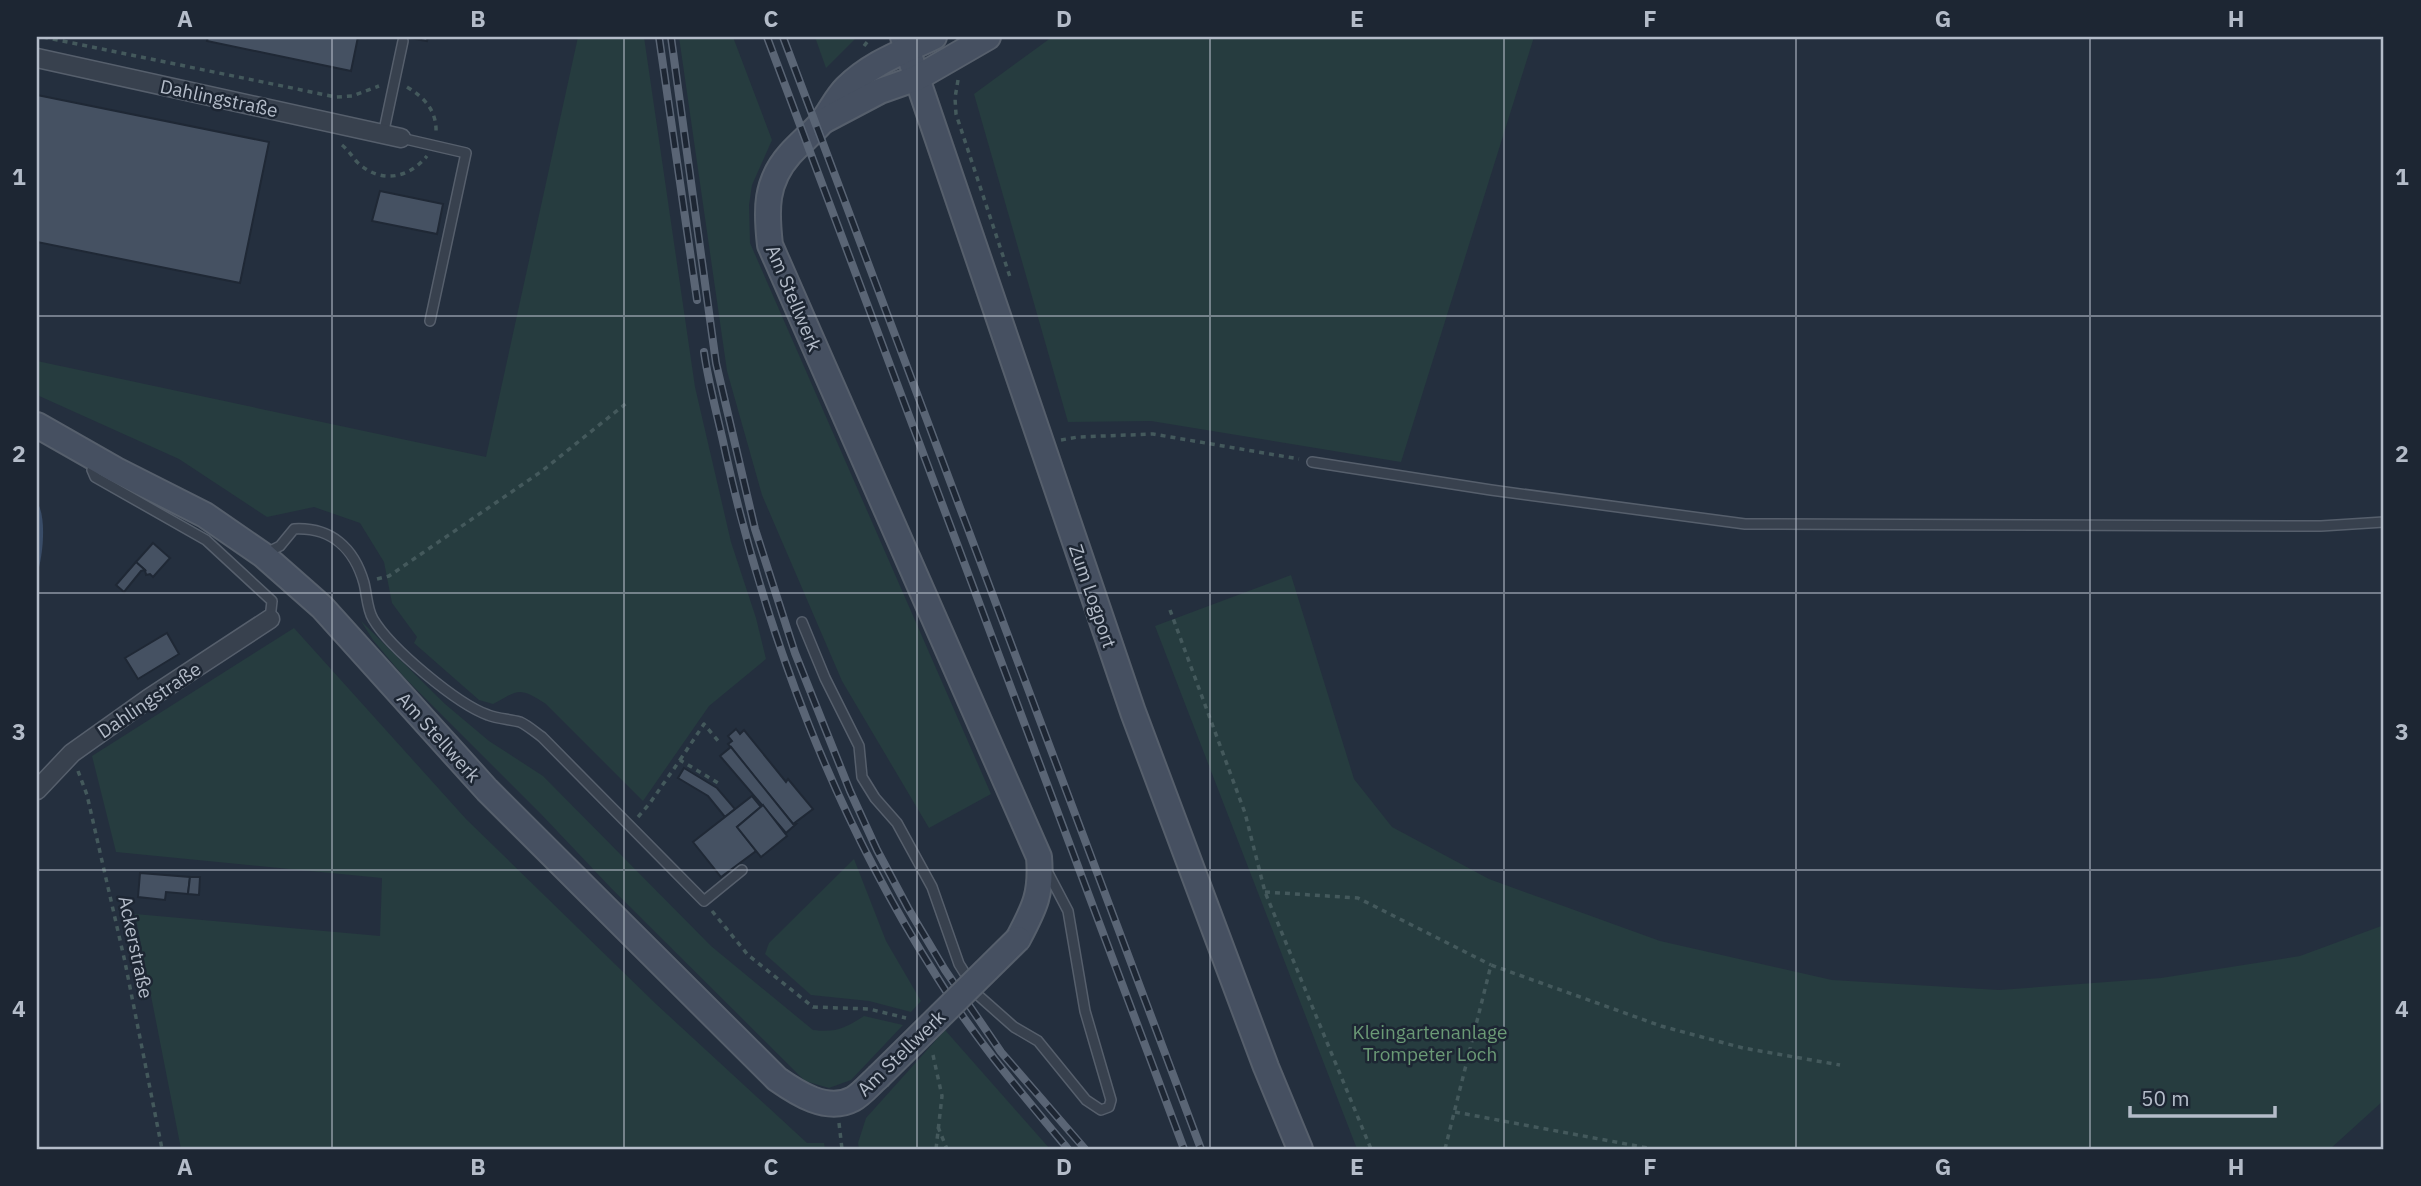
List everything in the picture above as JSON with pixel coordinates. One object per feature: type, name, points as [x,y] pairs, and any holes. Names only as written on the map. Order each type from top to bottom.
[{"type":"street","name":"Am Stellwerk","points":[[37,425],[205,515],[263,555],[322,607],[487,790],[777,1079],[797,1093],[820,1102],[851,1100],[878,1077],[1018,939],[1034,909],[1041,880],[1039,856],[769,245],[766,212],[773,178],[788,156],[822,122],[844,90],[863,72],[905,43],[934,37]]},
{"type":"street","name":"Am Stellwerk","points":[[822,122],[880,91],[918,78],[988,37]]},
{"type":"street","name":"Zum Logport","points":[[905,43],[1133,712],[1266,1067],[1300,1149]]},
{"type":"street","name":"Dahlingstraße","points":[[37,58],[392,137]]},
{"type":"street","name":"Dahlingstraße","points":[[37,790],[72,753],[270,619]]},
{"type":"lane","points":[[403,41],[392,137],[466,153],[430,321]]},
{"type":"lane","points":[[95,458],[92,470],[95,477],[206,540],[231,562],[272,601],[270,619]]},
{"type":"lane","points":[[1312,462],[1492,490],[1745,524],[2321,526],[2384,522]]},
{"type":"lane","points":[[263,555],[280,546],[294,529],[310,528],[322,531],[338,541],[351,554],[364,584],[373,619],[397,648],[468,705],[488,715],[522,723],[542,737],[704,901],[742,870]]},
{"type":"lane","points":[[802,622],[825,678],[859,746],[862,777],[875,798],[897,823],[932,887],[965,975],[978,996],[1014,1027],[1038,1041],[1086,1100],[1101,1110],[1109,1107],[1111,1100],[1085,1011],[1068,911],[1039,856]]},
{"type":"path","points":[[958,81],[956,114],[1014,290]]},
{"type":"path","points":[[364,584],[388,576],[456,532],[542,471],[629,401]]},
{"type":"path","points":[[1060,440],[1153,434],[1312,462]]},
{"type":"path","points":[[1170,610],[1245,813],[1265,892],[1371,1149]]},
{"type":"path","points":[[648,806],[704,724],[719,742]]},
{"type":"path","name":"Ackerstraße","points":[[72,753],[90,808],[128,974],[162,1149]]},
{"type":"path","points":[[680,760],[718,783]]},
{"type":"path","points":[[1265,892],[1358,898],[1491,965],[1661,1026],[1743,1048],[1840,1065]]},
{"type":"path","points":[[704,901],[748,955],[813,1007],[869,1009],[907,1018]]},
{"type":"path","points":[[1445,1149],[1491,965]]},
{"type":"path","points":[[932,1054],[942,1096],[936,1149]]},
{"type":"path","points":[[1455,1112],[1653,1149]]},
{"type":"path","points":[[937,1125],[947,1149]]},
{"type":"green space","points":[[578,37],[644,37],[695,387],[731,542],[756,618],[766,659],[709,706],[643,801],[546,704],[524,692],[514,693],[493,704],[479,700],[414,643],[417,637],[392,603],[384,562],[360,523],[314,507],[267,517],[179,459],[37,395],[37,361],[486,457]]},
{"type":"green space","points":[[679,37],[733,37],[772,140],[752,185],[749,205],[750,243],[991,794],[929,828],[842,681],[762,495],[727,371]]},
{"type":"green space","points":[[815,37],[857,37],[826,68]]},
{"type":"green space","points":[[1052,37],[1534,37],[1401,462],[1151,421],[1068,422],[974,94]]},
{"type":"green space","name":"Kleingartenanlage Trompeter Loch","points":[[1291,575],[1354,779],[1392,827],[1489,879],[1660,941],[1832,980],[1999,990],[2161,978],[2300,956],[2384,925],[2384,1100],[2330,1149],[1357,1149],[1155,626]]},
{"type":"green space","points":[[361,621],[445,704],[489,741],[543,776],[711,946],[813,1030],[840,1029],[864,1016],[903,1025],[851,1080],[829,1088],[805,1081],[405,678],[373,640]]},
{"type":"green space","points":[[294,628],[466,819],[656,1004],[807,1143],[824,1143],[825,1149],[181,1149],[135,914],[380,936],[382,878],[116,852],[92,756]]},
{"type":"green space","points":[[854,859],[886,941],[921,1001],[911,1012],[869,1001],[811,995],[765,954],[769,943]]},
{"type":"green space","points":[[945,1030],[1050,1149],[859,1149],[858,1143],[866,1118]]},
{"type":"water","points":[[37,502],[42,517],[43,537],[37,574]]},
{"type":"building","points":[[208,37],[358,37],[351,71],[207,41]]},
{"type":"building","points":[[405,37],[428,37],[427,41]]},
{"type":"building","points":[[37,95],[269,142],[240,283],[37,242]]},
{"type":"building","points":[[380,191],[443,204],[437,234],[372,221]]},
{"type":"building","points":[[153,543],[170,558],[153,577],[146,575],[145,570],[136,562]]},
{"type":"building","points":[[136,562],[145,570],[141,571],[124,592],[116,585]]},
{"type":"building","points":[[167,633],[179,654],[138,679],[125,658]]},
{"type":"building","points":[[736,729],[740,734],[744,730],[786,782],[788,779],[813,809],[793,824],[728,744],[732,741],[728,736]]},
{"type":"building","points":[[731,747],[793,824],[796,824],[786,833],[720,756]]},
{"type":"building","points":[[684,768],[717,788],[735,809],[725,817],[708,796],[678,778]]},
{"type":"building","points":[[752,796],[761,807],[737,827],[756,851],[721,877],[693,842]]},
{"type":"building","points":[[763,805],[787,836],[761,857],[737,827]]},
{"type":"building","points":[[140,873],[190,877],[188,894],[166,892],[165,900],[138,897]]},
{"type":"building","points":[[190,877],[200,877],[199,895],[188,894]]},
{"type":"railway","points":[[659,37],[697,300]]},
{"type":"railway","points":[[671,37],[716,363],[755,529],[795,653],[850,791],[908,908],[945,970],[1001,1052],[1085,1149]]},
{"type":"railway","points":[[767,37],[1184,1149]]},
{"type":"railway","points":[[783,37],[1201,1149]]},
{"type":"railway","points":[[704,352],[726,455],[762,592],[784,659],[837,791],[867,855],[901,917],[952,1000],[1000,1066],[1068,1149]]}]
